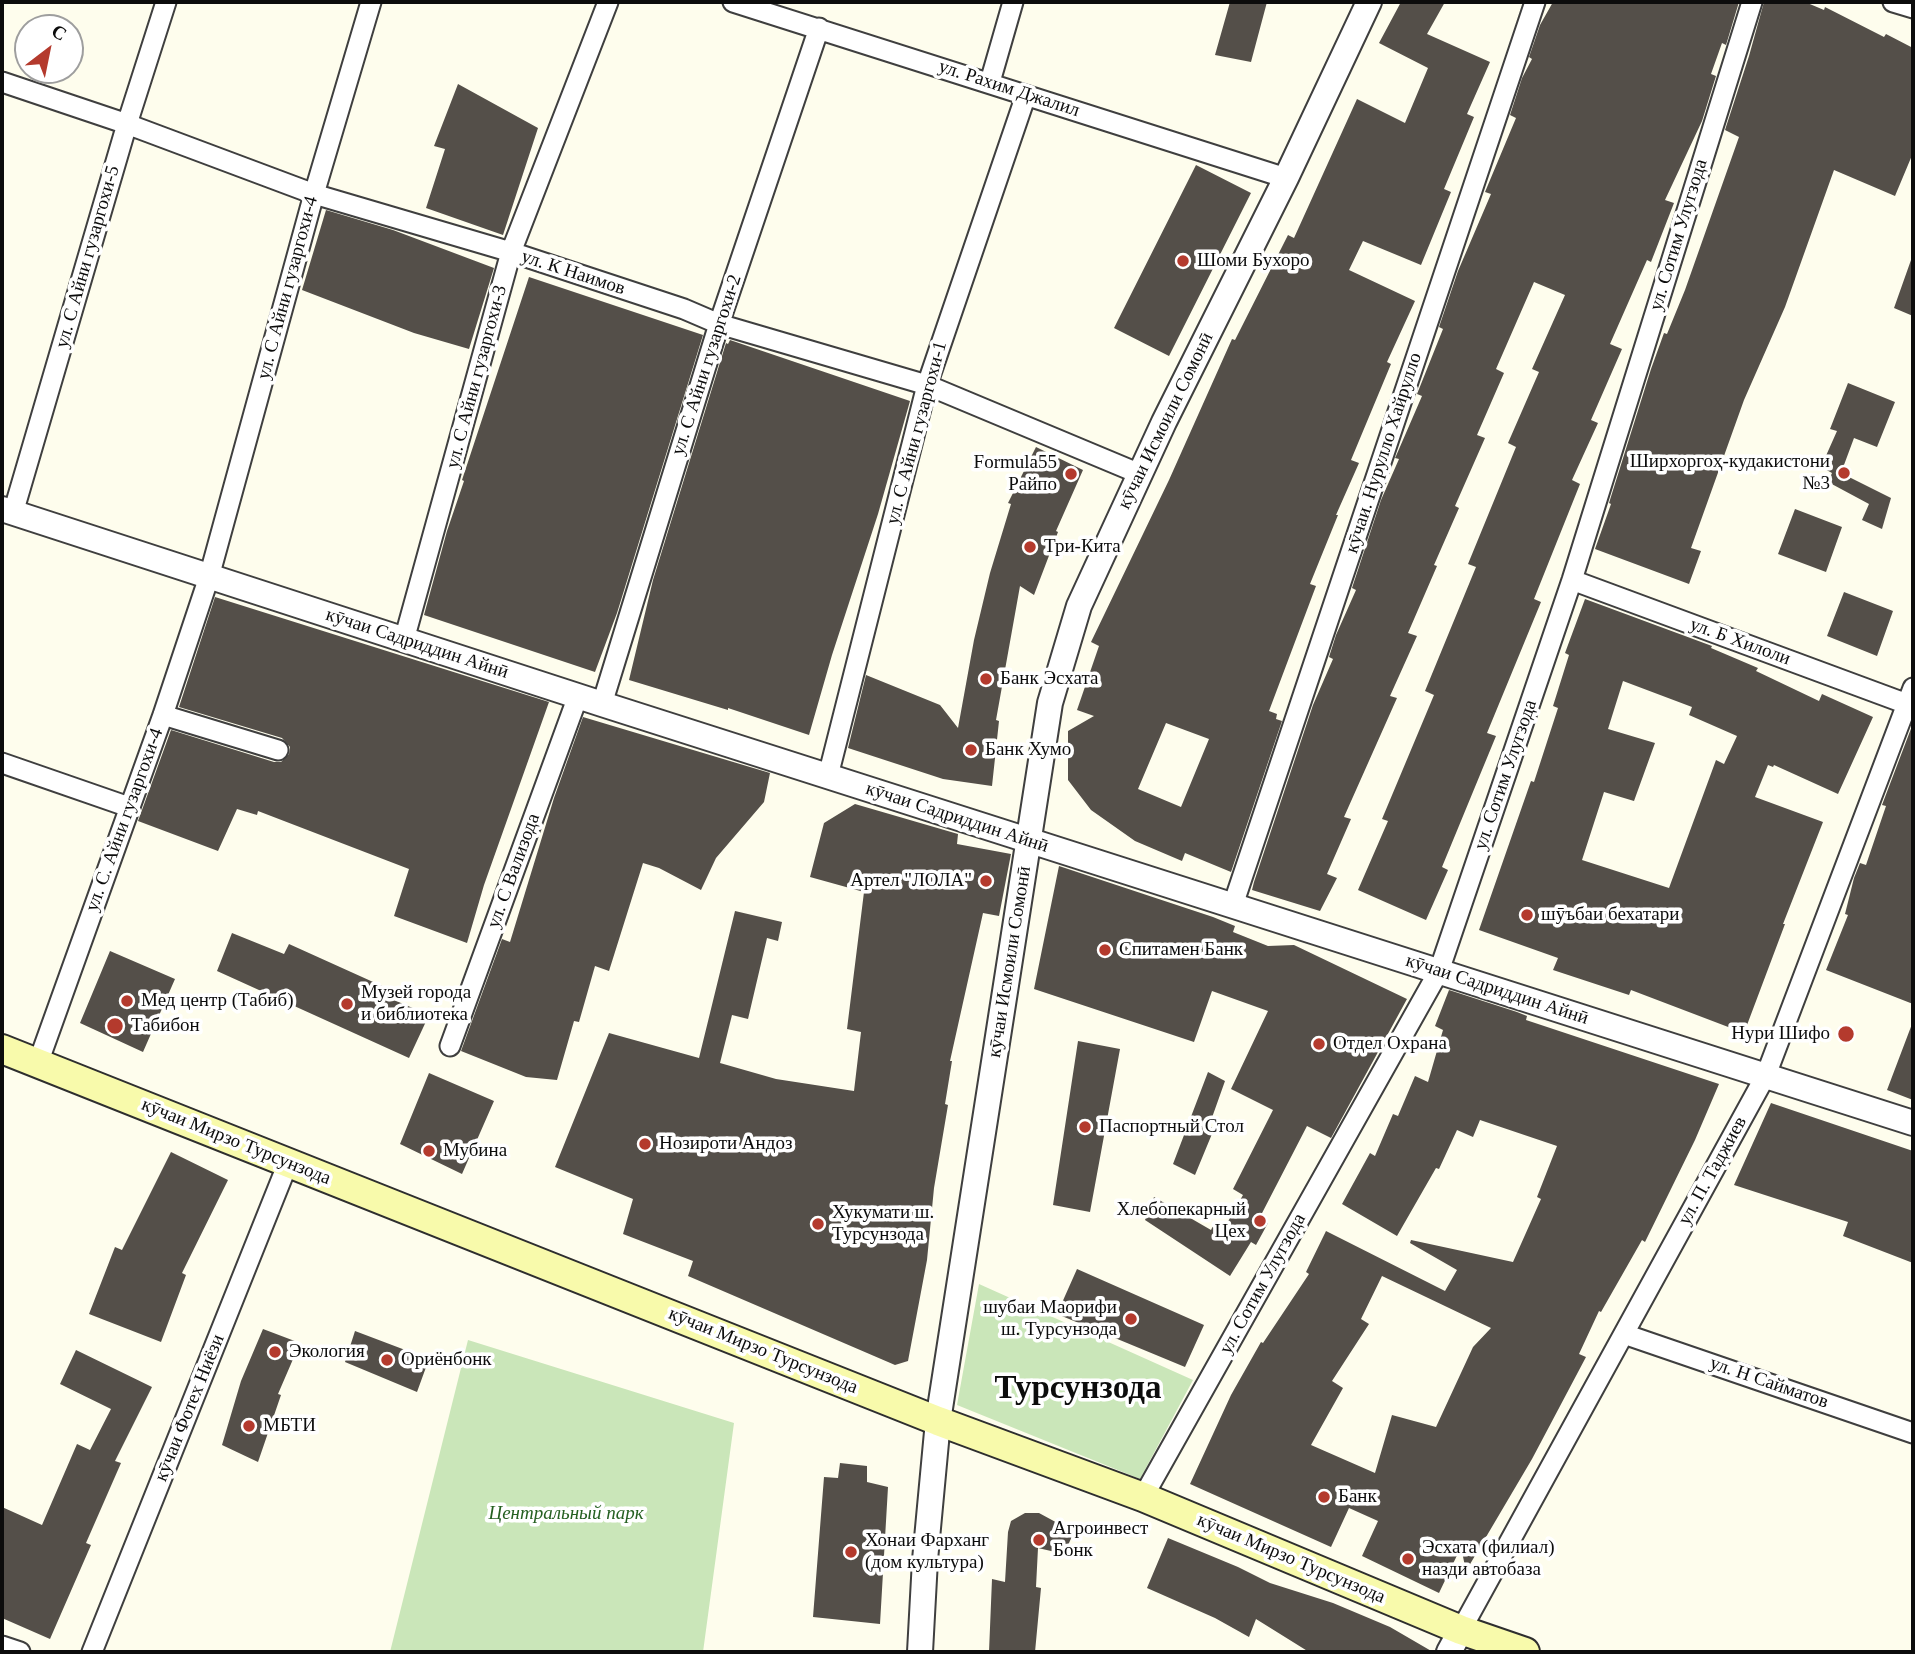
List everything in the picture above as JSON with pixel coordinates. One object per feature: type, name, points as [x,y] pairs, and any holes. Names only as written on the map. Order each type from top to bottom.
[{"type":"main road","name":"кӯчаи Мирзо Турсунзода","points":[[2,1049],[938,1420],[1143,1497],[1455,1641],[1525,1652]]},
{"type":"street","name":"ул. С Айни гузаргохи-5","points":[[8,511],[166,2]]},
{"type":"street","name":"ул. С Айни гузаргохи-4","points":[[209,576],[314,194],[371,2]]},
{"type":"street","name":"ул. С Айни гузаргохи-3","points":[[404,640],[511,252],[608,2]]},
{"type":"street","name":"ул. Рахим Джалил","points":[[733,2],[1286,177]]},
{"type":"street","points":[[990,82],[1013,2]]},
{"type":"street","name":"кӯчаи Исмоили Сомонӣ","points":[[919,1652],[938,1420],[1050,703],[1079,606],[1140,474],[1369,2]]},
{"type":"street","name":"кӯчаи. Нурулло Хайрулло","points":[[1233,905],[1535,2]]},
{"type":"street","name":"ул. Сотим Улугзода","points":[[1143,1497],[1439,971],[1572,580],[1752,2]]},
{"type":"street","points":[[1893,2],[1913,8]]},
{"type":"street","name":"ул. С Айни гузаргохи-2","points":[[602,704],[719,324],[819,28]]},
{"type":"street","name":"ул. К Наимов","points":[[2,82],[127,124],[314,194],[511,252],[684,309],[719,324],[927,385],[1140,474]]},
{"type":"street","name":"ул. С Айни гузаргохи-1","points":[[828,776],[927,385],[1026,95]]},
{"type":"street","name":"кӯчаи Садриддин Айнӣ","points":[[8,511],[1913,1123]]},
{"type":"street","name":"ул. С. Айни гузаргохи-4","points":[[38,1063],[163,715],[209,576]]},
{"type":"street","name":"ул. Б Хилоли","points":[[1572,580],[1909,709]]},
{"type":"street","name":"ул. С Вализода","points":[[450,1046],[578,696]]},
{"type":"street","name":"ул. П. Таджиев","points":[[1455,1641],[1766,1075],[1909,709]]},
{"type":"street","points":[[163,715],[278,750]]},
{"type":"street","points":[[2,763],[129,807]]},
{"type":"street","name":"кӯчаи Фотех Ниёзи","points":[[92,1652],[288,1163]]},
{"type":"street","name":"ул. Н Сайматов","points":[[1624,1334],[1913,1433]]},
{"type":"street","points":[[2,1646],[20,1652]]},
{"type":"green space","points":[[979,1284],[1193,1380],[1140,1479],[957,1405]]},
{"type":"green space","name":"Центральный парк","points":[[468,1340],[734,1423],[703,1652],[390,1652]]},
{"type":"building","points":[[1230,2],[1267,2],[1251,62],[1215,55]]},
{"type":"building","points":[[1401,2],[1445,2],[1427,34],[1490,62],[1467,114],[1474,117],[1444,189],[1451,192],[1421,265],[1363,241],[1349,270],[1415,301],[1387,362],[1391,364],[1351,460],[1359,463],[1310,584],[1316,586],[1269,711],[1277,714],[1276,719],[1282,721],[1231,872],[1185,853],[1182,861],[1135,841],[1091,810],[1068,780],[1068,731],[1094,716],[1077,710],[1099,646],[1091,642],[1169,480],[1232,339],[1235,340],[1288,235],[1294,238],[1357,99],[1405,123],[1428,68],[1379,43]],"holes":[[[1166,723],[1209,739],[1181,807],[1138,789]]]},
{"type":"building","points":[[1553,2],[1739,2],[1726,45],[1722,43],[1711,74],[1716,76],[1702,121],[1665,200],[1674,203],[1651,262],[1647,260],[1610,344],[1622,349],[1591,420],[1598,423],[1572,480],[1580,484],[1534,599],[1541,602],[1487,733],[1496,736],[1442,867],[1448,870],[1426,920],[1358,890],[1388,821],[1382,819],[1434,695],[1425,691],[1476,567],[1468,564],[1516,447],[1508,443],[1539,372],[1532,369],[1565,295],[1534,282],[1496,369],[1504,373],[1477,435],[1485,438],[1455,506],[1459,508],[1408,633],[1417,636],[1390,696],[1397,698],[1344,817],[1351,819],[1327,874],[1337,878],[1320,911],[1252,890],[1254,882],[1313,705],[1333,659],[1329,657],[1336,635],[1356,590],[1352,588],[1381,500],[1399,459],[1395,458],[1422,396],[1417,394],[1443,329],[1439,327],[1458,271],[1491,194],[1485,192],[1516,118],[1510,115],[1522,78],[1532,59],[1529,57],[1540,25]]},
{"type":"building","points":[[1764,2],[1805,2],[1824,10],[1825,7],[1884,37],[1886,34],[1913,48],[1913,153],[1895,196],[1834,170],[1785,307],[1744,400],[1691,548],[1701,551],[1689,584],[1595,549],[1651,369],[1664,333],[1667,334],[1685,290],[1739,137],[1725,130]]},
{"type":"building","points":[[458,84],[538,128],[503,235],[426,208],[445,149],[434,146]]},
{"type":"building","name":"Шоми Бухоро","points":[[1196,165],[1251,193],[1169,356],[1114,328]]},
{"type":"building","points":[[326,210],[393,230],[494,268],[469,349],[414,333],[302,290]]},
{"type":"building","points":[[1913,260],[1913,316],[1894,308]]},
{"type":"building","points":[[529,277],[703,335],[617,613],[595,672],[424,615],[464,481],[462,480]]},
{"type":"building","points":[[730,340],[910,401],[809,735],[728,708],[629,680],[653,580],[726,343]]},
{"type":"building","points":[[1848,383],[1895,402],[1877,447],[1854,438],[1841,473],[1891,498],[1882,529],[1862,520],[1869,504],[1828,482],[1832,473],[1821,467],[1837,431],[1830,429]]},
{"type":"building","points":[[1036,447],[1083,470],[1056,531],[1058,532],[1034,595],[1020,586],[996,720],[999,721],[992,786],[943,779],[848,748],[866,675],[940,705],[958,728],[974,640],[990,573],[1011,504],[1008,503]]},
{"type":"building","points":[[1795,509],[1842,527],[1826,572],[1778,554]]},
{"type":"building","points":[[1844,592],[1893,611],[1877,656],[1827,636]]},
{"type":"building","points":[[215,597],[549,702],[484,885],[467,943],[394,916],[409,869],[258,811],[257,815],[237,809],[218,851],[138,821],[171,730],[274,762],[281,762],[289,754],[290,747],[282,738],[179,707]]},
{"type":"building","points":[[1585,599],[1712,646],[1711,648],[1758,668],[1756,671],[1819,701],[1822,694],[1873,717],[1838,794],[1774,765],[1768,765],[1755,797],[1823,822],[1744,1033],[1631,990],[1629,995],[1553,970],[1558,958],[1479,930],[1531,781],[1534,782],[1558,708],[1553,706],[1569,655],[1565,653]],"holes":[[[1623,681],[1692,707],[1689,715],[1737,736],[1724,764],[1716,760],[1669,888],[1582,860],[1604,792],[1634,801],[1655,743],[1608,729]]]},
{"type":"building","points":[[583,717],[770,773],[764,802],[716,858],[701,890],[659,868],[643,863],[609,971],[595,966],[579,1022],[574,1021],[557,1080],[526,1077],[461,1051],[502,939],[510,942],[554,798]]},
{"type":"building","points":[[1912,726],[1913,1004],[1826,970],[1848,915],[1845,914],[1854,878],[1860,863],[1866,865],[1886,806],[1882,805]]},
{"type":"building","points":[[855,804],[958,834],[957,844],[1011,854],[999,916],[983,913],[950,1061],[945,1104],[948,1105],[934,1188],[927,1260],[908,1361],[895,1365],[688,1276],[693,1261],[623,1234],[633,1199],[555,1167],[609,1033],[699,1058],[735,911],[782,922],[778,941],[767,938],[748,1019],[732,1015],[720,1063],[776,1079],[854,1091],[861,1032],[847,1029],[864,892],[810,877],[824,823]]},
{"type":"building","points":[[1059,866],[1213,917],[1235,926],[1233,932],[1268,946],[1294,945],[1407,999],[1331,1138],[1307,1126],[1260,1217],[1268,1223],[1256,1245],[1251,1242],[1230,1276],[1145,1220],[1154,1197],[1211,1230],[1213,1226],[1222,1232],[1243,1195],[1233,1189],[1273,1110],[1231,1089],[1268,1011],[1212,991],[1194,1042],[1034,989]]},
{"type":"building","name":"Музей города и библиотека","points":[[232,933],[284,954],[289,944],[382,986],[380,994],[429,1015],[409,1058],[217,971]]},
{"type":"building","name":"Мед центр (Табиб)","points":[[110,951],[175,979],[143,1052],[80,1023]]},
{"type":"building","points":[[1449,990],[1517,1012],[1527,1016],[1526,1020],[1719,1084],[1645,1242],[1642,1240],[1601,1312],[1599,1311],[1579,1354],[1586,1357],[1532,1459],[1466,1571],[1461,1547],[1439,1593],[1362,1556],[1378,1521],[1349,1508],[1331,1547],[1190,1484],[1231,1395],[1261,1342],[1263,1343],[1309,1274],[1306,1272],[1326,1231],[1445,1291],[1457,1270],[1410,1243],[1411,1240],[1513,1262],[1541,1199],[1537,1197],[1557,1146],[1480,1120],[1473,1137],[1457,1130],[1439,1169],[1436,1168],[1397,1236],[1342,1204],[1370,1153],[1375,1156],[1393,1114],[1398,1116],[1415,1076],[1428,1082],[1443,1030],[1435,1026]],"holes":[[[1382,1276],[1491,1328],[1473,1347],[1436,1427],[1392,1415],[1375,1473],[1311,1445],[1343,1388],[1332,1381],[1369,1324],[1361,1319]]]},
{"type":"building","points":[[1913,1025],[1913,1100],[1887,1090]]},
{"type":"building","name":"Паспортный Стол","points":[[1078,1041],[1120,1049],[1090,1212],[1053,1205]]},
{"type":"building","points":[[1208,1072],[1225,1081],[1209,1126],[1214,1129],[1195,1175],[1173,1164]]},
{"type":"building","points":[[429,1073],[494,1101],[462,1174],[400,1144]]},
{"type":"building","points":[[1771,1103],[1913,1151],[1913,1263],[1843,1236],[1848,1222],[1734,1185]]},
{"type":"building","points":[[171,1152],[228,1180],[182,1273],[186,1275],[161,1342],[89,1314],[115,1247],[122,1250]]},
{"type":"building","name":"шубаи Маорифи ш. Турсунзода","points":[[1077,1269],[1204,1325],[1185,1367],[1057,1314]]},
{"type":"building","points":[[263,1329],[300,1343],[278,1394],[281,1395],[258,1462],[222,1445],[241,1381]]},
{"type":"building","name":"Ориёнбонк","points":[[355,1331],[429,1359],[417,1392],[345,1362]]},
{"type":"building","points":[[76,1350],[152,1387],[115,1461],[121,1463],[86,1543],[91,1545],[50,1639],[2,1618],[2,1507],[42,1525],[77,1444],[90,1450],[111,1409],[60,1384]]},
{"type":"building","name":"Хонаи Фарханг (дом культура)","points":[[840,1463],[867,1466],[867,1482],[888,1487],[880,1624],[813,1617],[824,1477],[838,1478]]},
{"type":"building","points":[[1025,1513],[1039,1513],[1074,1532],[1064,1554],[1038,1548],[1036,1587],[1041,1588],[1035,1652],[989,1652],[992,1579],[1005,1582],[1011,1521]]},
{"type":"building","points":[[1168,1538],[1270,1583],[1333,1603],[1390,1627],[1433,1652],[1309,1652],[1256,1619],[1249,1637],[1215,1618],[1147,1588]]},
{"type":"place","name":"Шоми Бухоро","points":[[1183,261]]},
{"type":"place","name":"Ширхоргоҳ-кудакистони №3","points":[[1844,473]]},
{"type":"place","name":"Formula55 Райпо","points":[[1071,474]]},
{"type":"place","name":"Три-Кита","points":[[1030,547]]},
{"type":"place","name":"Банк Эсхата","points":[[986,679]]},
{"type":"place","name":"Банк Хумо","points":[[971,750]]},
{"type":"place","name":"Артел \"ЛОЛА\"","points":[[986,881]]},
{"type":"place","name":"шӯъбаи бехатари","points":[[1527,915]]},
{"type":"place","name":"Спитамен Банк","points":[[1105,950]]},
{"type":"place","name":"Мед центр (Табиб)","points":[[127,1001]]},
{"type":"place","name":"Музей города и библиотека","points":[[347,1004]]},
{"type":"place","name":"Табибон","points":[[115,1026]]},
{"type":"place","name":"Нури Шифо","points":[[1846,1034]]},
{"type":"place","name":"Отдел Охрана","points":[[1319,1044]]},
{"type":"place","name":"Паспортный Стол","points":[[1085,1127]]},
{"type":"place","name":"Нозироти Андоз","points":[[645,1144]]},
{"type":"place","name":"Мубина","points":[[429,1151]]},
{"type":"place","name":"Хлебопекарный Цех","points":[[1260,1221]]},
{"type":"place","name":"Хукумати ш. Турсунзода","points":[[818,1224]]},
{"type":"place","name":"шубаи Маорифи ш. Турсунзода","points":[[1131,1319]]},
{"type":"place","name":"Экология","points":[[275,1352]]},
{"type":"place","name":"Ориёнбонк","points":[[387,1360]]},
{"type":"place","name":"МБТИ","points":[[249,1426]]},
{"type":"place","name":"Банк","points":[[1324,1497]]},
{"type":"place","name":"Агроинвест Бонк","points":[[1039,1540]]},
{"type":"place","name":"Хонаи Фарханг (дом культура)","points":[[851,1552]]},
{"type":"place","name":"Эсхата (филиал) назди автобаза","points":[[1408,1559]]},
{"type":"district","name":"Турсунзода","points":[[1078,1389]]}]
